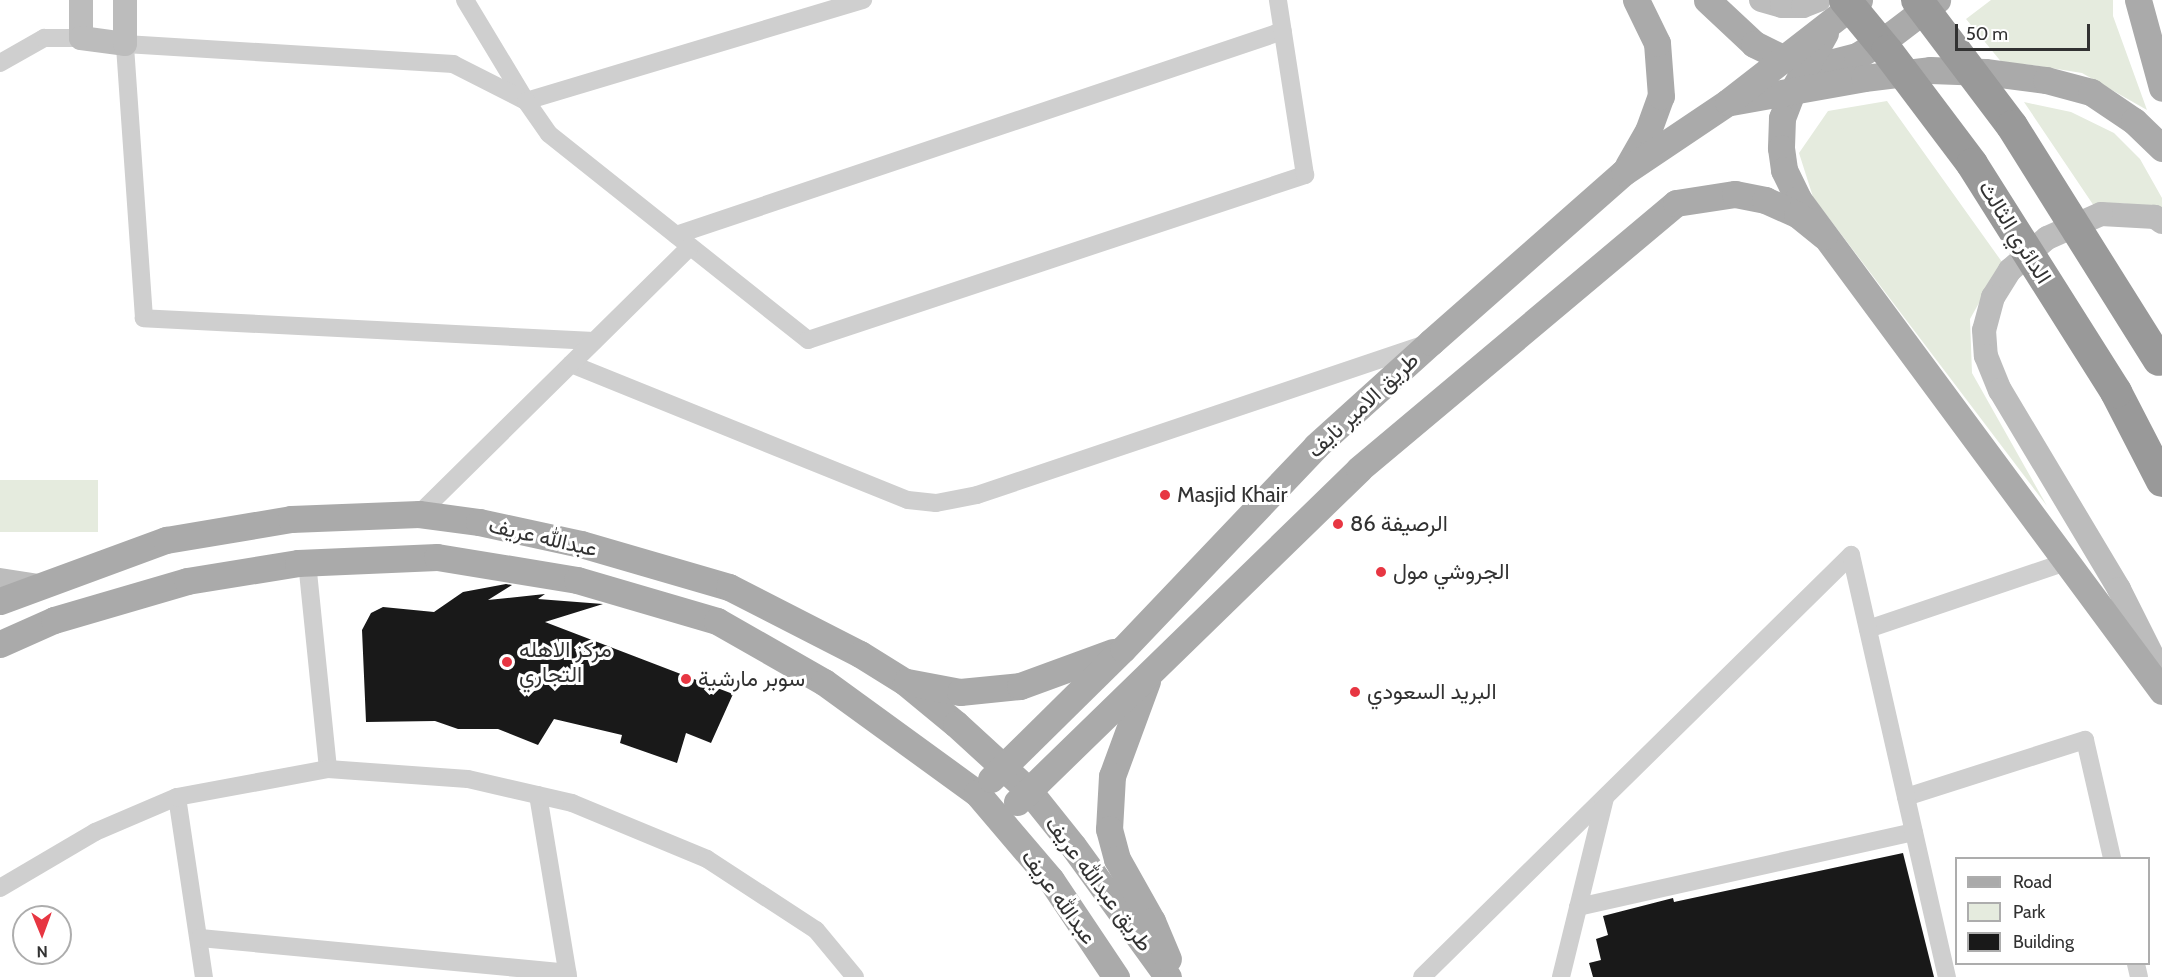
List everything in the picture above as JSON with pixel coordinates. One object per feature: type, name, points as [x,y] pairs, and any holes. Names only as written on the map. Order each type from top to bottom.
[{"type":"highway","points":[[1917,0],[2012,126],[2161,363]]},
{"type":"highway","name":"الدائري الثالث","points":[[1832,6],[1887,51],[1972,164],[2116,392],[2162,481]]},
{"type":"main road","points":[[1624,172],[1648,131],[1661,96],[1657,43],[1636,0]]},
{"type":"main road","points":[[1707,0],[1754,44],[1797,61],[1833,62],[1857,56],[1891,35],[1937,0]]},
{"type":"main road","points":[[1859,0],[1832,6],[1797,61],[1792,92],[1782,118],[1781,148],[1784,170],[1798,199],[1824,236],[2162,691]]},
{"type":"main road","points":[[2139,0],[2162,88]]},
{"type":"main road","name":"طريق الامير نايف","points":[[977,793],[1123,649],[1316,446],[1431,342],[1624,172],[1728,102],[1797,61]]},
{"type":"main road","points":[[1728,102],[1864,78],[1930,70],[1985,72],[2046,80],[2091,92],[2134,121],[2162,147]]},
{"type":"main road","name":"طريق الامير نايف","points":[[1001,818],[1359,469],[1676,203],[1736,194],[1765,200],[1797,214],[1824,236]]},
{"type":"main road","name":"عبدالله عريف","points":[[0,601],[166,540],[291,519],[419,514],[479,522],[581,544],[729,587],[860,654],[905,682],[1029,791]]},
{"type":"main road","name":"عبدالله عريف","points":[[0,644],[54,620],[187,581],[307,562],[437,557],[577,580],[717,621],[824,682],[977,793]]},
{"type":"main road","points":[[905,682],[960,692],[1020,686],[1123,649]]},
{"type":"main road","points":[[1153,669],[1128,728],[1112,776],[1109,829],[1117,859],[1152,921],[1175,977]]},
{"type":"main road","name":"طريق عبدالله عريف","points":[[1029,791],[1073,846],[1168,977]]},
{"type":"main road","points":[[977,793],[1001,818]]},
{"type":"main road","name":"عبدالله عريف","points":[[1001,818],[1050,880],[1116,977]]},
{"type":"street","points":[[81,0],[81,38]]},
{"type":"street","points":[[125,0],[125,44],[144,318],[594,341]]},
{"type":"street","points":[[465,0],[526,101],[549,134],[808,340],[1305,175],[1278,0]]},
{"type":"street","points":[[0,63],[44,38],[81,38],[125,44],[453,64],[526,101],[863,0]]},
{"type":"street","points":[[1761,0],[1782,6],[1832,6]]},
{"type":"street","points":[[419,514],[594,341],[683,241],[1283,31]]},
{"type":"street","points":[[2162,222],[2155,217],[2102,214],[2047,238],[2010,270],[1993,297],[1984,330],[1986,356],[2000,390],[2119,589],[2162,675]]},
{"type":"street","points":[[571,364],[908,500],[936,503],[977,495],[1431,342]]},
{"type":"street","points":[[1422,977],[1851,555],[1947,977]]},
{"type":"street","points":[[307,562],[328,769]]},
{"type":"street","points":[[1868,629],[2066,562]]},
{"type":"street","points":[[0,580],[36,586]]},
{"type":"street","points":[[1906,797],[2085,740],[2112,857]]},
{"type":"street","points":[[0,888],[95,832],[177,797],[328,769],[468,779],[572,803],[707,859],[816,930],[855,977]]},
{"type":"street","points":[[200,939],[567,975],[538,795]]},
{"type":"street","points":[[177,797],[204,977]]},
{"type":"street","points":[[1561,977],[1605,797]]},
{"type":"street","points":[[1578,907],[1914,832]]},
{"type":"green space","points":[[1991,0],[2113,0],[2113,16],[2147,110],[2082,73],[2025,64],[2003,64],[1966,19]]},
{"type":"green space","points":[[1887,101],[2002,262],[1970,319],[1972,373],[2047,506],[1813,197],[1799,153],[1828,111]]},
{"type":"green space","points":[[2024,102],[2071,112],[2114,133],[2140,159],[2162,198],[2162,209],[2121,203],[2094,206]]},
{"type":"green space","points":[[0,480],[98,480],[98,532],[0,532]]},
{"type":"building","name":"مركز الاهله التجاري","points":[[506,584],[512,585],[488,600],[545,594],[538,599],[603,604],[545,622],[733,694],[711,743],[686,733],[677,763],[620,743],[622,735],[554,719],[538,745],[498,729],[458,729],[435,721],[366,722],[362,630],[371,613],[383,607],[434,612],[463,592]]},
{"type":"building","points":[[1903,853],[1934,977],[1593,977],[1589,963],[1601,960],[1596,939],[1608,935],[1603,916],[1673,898],[1674,902]]},
{"type":"place","name":"Masjid Khair","points":[[1165,495]]},
{"type":"place","name":"الرصيفة 86","points":[[1338,524]]},
{"type":"place","name":"الجروشي مول","points":[[1381,572]]},
{"type":"place","name":"مركز الاهله التجاري","points":[[507,662]]},
{"type":"place","name":"سوبر مارشية","points":[[686,679]]},
{"type":"place","name":"البريد السعودي","points":[[1355,692]]}]
